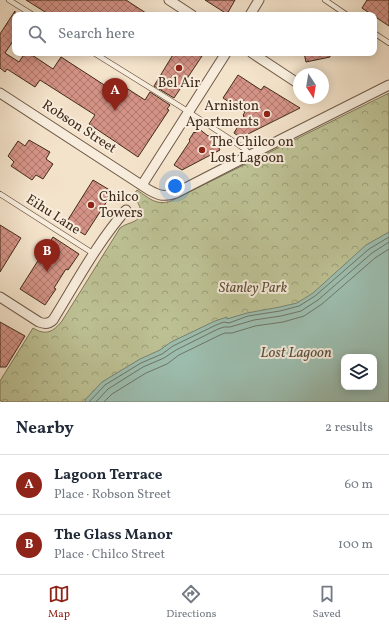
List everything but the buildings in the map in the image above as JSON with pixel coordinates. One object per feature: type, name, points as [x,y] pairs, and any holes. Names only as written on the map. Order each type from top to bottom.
[{"type":"street","points":[[169,0],[187,12]]},
{"type":"street","points":[[252,12],[259,0]]},
{"type":"street","points":[[142,185],[224,56]]},
{"type":"street","points":[[257,56],[293,80]]},
{"type":"street","name":"Robson Street","points":[[0,93],[142,185],[164,196],[176,193],[389,85]]},
{"type":"street","points":[[0,297],[39,322],[47,324],[53,320],[94,254],[117,220],[126,210]]},
{"type":"lane","points":[[9,0],[28,12]]},
{"type":"lane","points":[[325,0],[343,12]]},
{"type":"lane","points":[[377,35],[389,42]]},
{"type":"lane","points":[[99,56],[245,148],[250,155]]},
{"type":"lane","name":"Eihu Lane","points":[[0,194],[94,254]]},
{"type":"green space","name":"Stanley Park","points":[[389,93],[389,402],[2,402],[0,400],[0,381],[33,328],[42,332],[49,332],[59,325],[120,228],[135,221],[140,215],[141,212],[139,205],[132,197],[137,190],[157,202],[171,201]]},
{"type":"water","name":"Lost Lagoon","points":[[389,232],[389,402],[85,402],[85,400],[102,382],[140,359],[160,350],[171,342],[215,321],[227,317],[227,319],[247,313],[297,303],[313,293],[366,245]]},
{"type":"place","name":"Bel Air","points":[[179,68]]},
{"type":"place","name":"Lagoon Terrace","points":[[115,111]]},
{"type":"place","name":"Arniston Apartments","points":[[267,114]]},
{"type":"place","name":"The Chilco on Lost Lagoon","points":[[202,150]]},
{"type":"place","name":"Chilco Towers","points":[[91,205]]},
{"type":"place","name":"The Glass Manor","points":[[47,272]]}]
